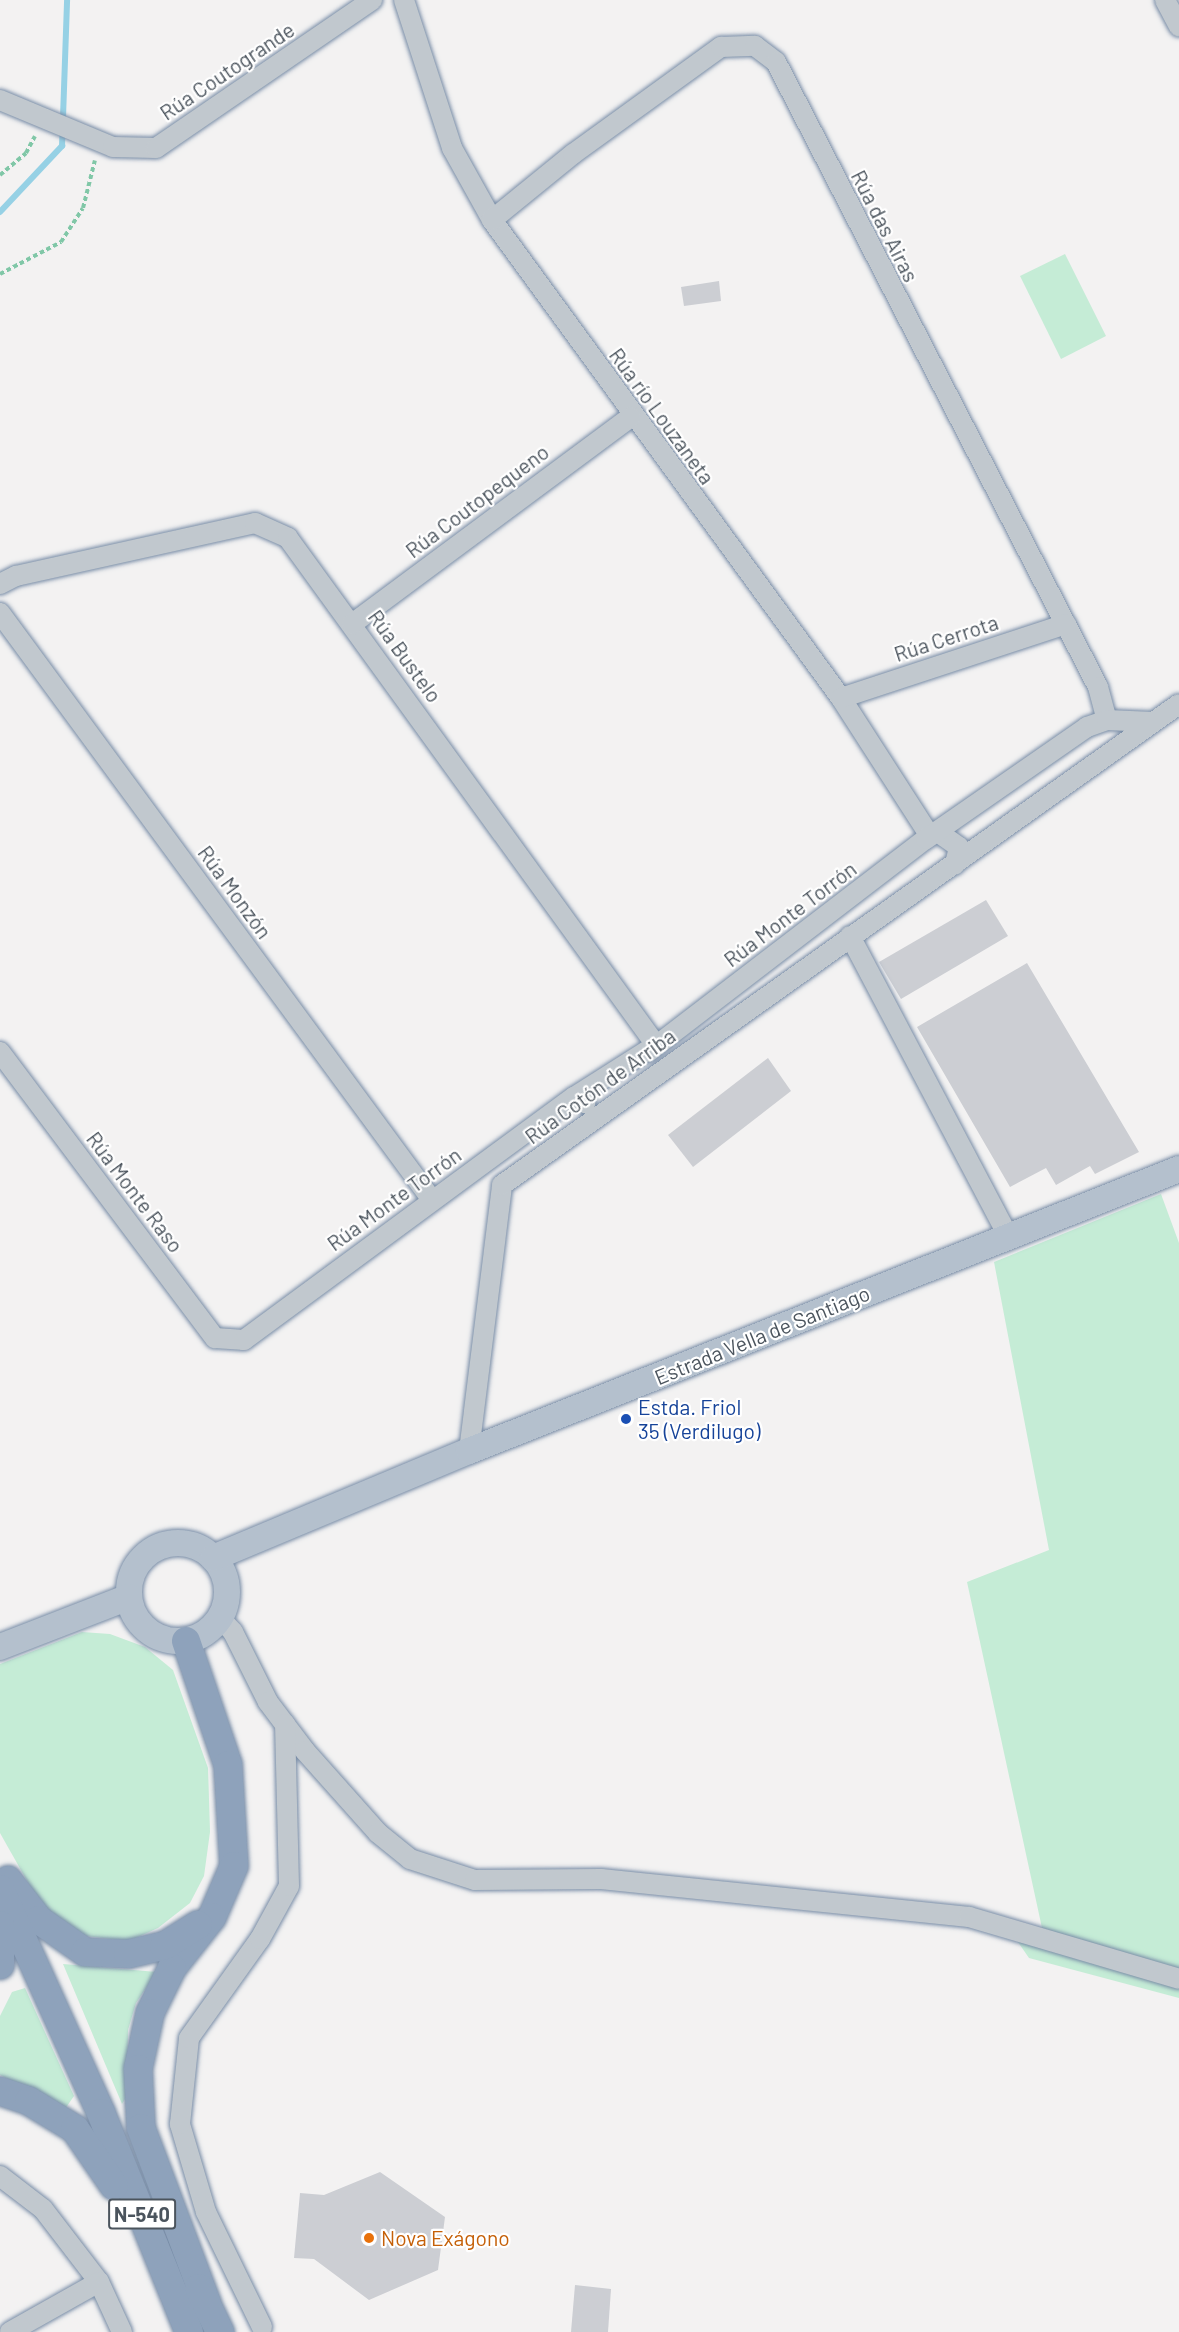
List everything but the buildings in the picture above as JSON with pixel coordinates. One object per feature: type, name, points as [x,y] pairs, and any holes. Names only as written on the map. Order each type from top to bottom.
[{"type":"highway","points":[[186,1641],[228,1766],[234,1866],[212,1917],[172,1968],[150,2013],[138,2069],[141,2128],[193,2317]]},
{"type":"highway","points":[[0,1870],[39,1920],[85,1952],[128,1954],[164,1946],[212,1917]]},
{"type":"highway","name":"N-540","points":[[0,1889],[193,2317],[220,2332]]},
{"type":"highway","points":[[0,1925],[0,1965]]},
{"type":"highway","points":[[0,2091],[29,2101],[75,2129],[101,2160],[193,2317]]},
{"type":"main road","name":"Estrada Vella de Santiago","points":[[213,1558],[469,1450],[1179,1169]]},
{"type":"main road","points":[[178,1542],[213,1558],[227,1587],[220,1618],[186,1641],[156,1637],[143,1628],[129,1597],[132,1572],[151,1550],[178,1542]]},
{"type":"main road","points":[[0,1647],[129,1597]]},
{"type":"street","name":"Rúa Coutogrande","points":[[0,100],[99,142],[156,148],[372,0]]},
{"type":"street","name":"Rúa río Louzaneta","points":[[404,0],[452,148],[492,220],[631,417],[841,698],[931,837]]},
{"type":"street","points":[[1165,0],[1179,26]]},
{"type":"street","name":"Rúa das Airas","points":[[492,220],[573,154],[721,47],[755,46],[776,62],[1114,721]]},
{"type":"street","name":"Rúa Coutopequeno","points":[[352,624],[631,417]]},
{"type":"street","name":"Rúa Bustelo","points":[[0,584],[16,576],[255,523],[288,538],[656,1045]]},
{"type":"street","name":"Rúa Monzón","points":[[0,613],[432,1200]]},
{"type":"street","name":"Rúa Cerrota","points":[[841,698],[1066,624]]},
{"type":"street","name":"Rúa Cotón de Arriba","points":[[469,1450],[502,1185],[1179,704]]},
{"type":"street","points":[[1109,753],[1114,721]]},
{"type":"street","name":"Rúa Monte Torrón","points":[[603,1113],[607,1087],[656,1045],[931,837],[1087,727],[1114,721],[1154,722]]},
{"type":"street","points":[[1087,727],[1105,733],[1109,753]]},
{"type":"street","points":[[931,837],[956,841],[960,853],[949,869],[926,867],[931,837]]},
{"type":"street","points":[[850,936],[1009,1237]]},
{"type":"street","name":"Rúa Monte Torrón","points":[[243,1340],[574,1097],[656,1045]]},
{"type":"street","name":"Rúa Monte Raso","points":[[0,1052],[215,1338],[243,1340]]},
{"type":"street","points":[[574,1097],[603,1113]]},
{"type":"street","points":[[220,1618],[285,1724],[378,1833],[410,1859],[475,1880],[601,1879],[969,1917],[1179,1979]]},
{"type":"street","points":[[262,2327],[206,2212],[180,2124],[189,2038],[260,1939],[289,1886],[285,1724]]},
{"type":"street","points":[[0,2176],[43,2209],[99,2282],[122,2332]]},
{"type":"street","points":[[10,2332],[99,2282]]},
{"type":"path","points":[[0,175],[26,153],[43,119]]},
{"type":"path","points":[[0,274],[61,242],[83,208],[99,142]]},
{"type":"green space","points":[[1065,254],[1106,336],[1061,359],[1020,276]]},
{"type":"green space","points":[[1161,1194],[1179,1243],[1179,1998],[1029,1958],[1011,1932],[1042,1928],[967,1582],[1049,1550],[994,1262]]},
{"type":"green space","points":[[82,1632],[110,1634],[145,1647],[173,1670],[208,1768],[210,1832],[204,1876],[190,1903],[158,1928],[129,1941],[85,1936],[44,1911],[0,1833],[0,1664]]},
{"type":"green space","points":[[63,1964],[157,1972],[136,2003],[128,2030],[127,2096],[122,2104]]},
{"type":"green space","points":[[25,1988],[74,2096],[65,2109],[0,2075],[0,2016],[12,1992]]},
{"type":"waterway","points":[[0,212],[62,146],[67,0]]},
{"type":"place","name":"Estda. Friol 35 (Verdilugo)","points":[[626,1419]]},
{"type":"place","name":"Nova Exágono","points":[[369,2238]]}]
